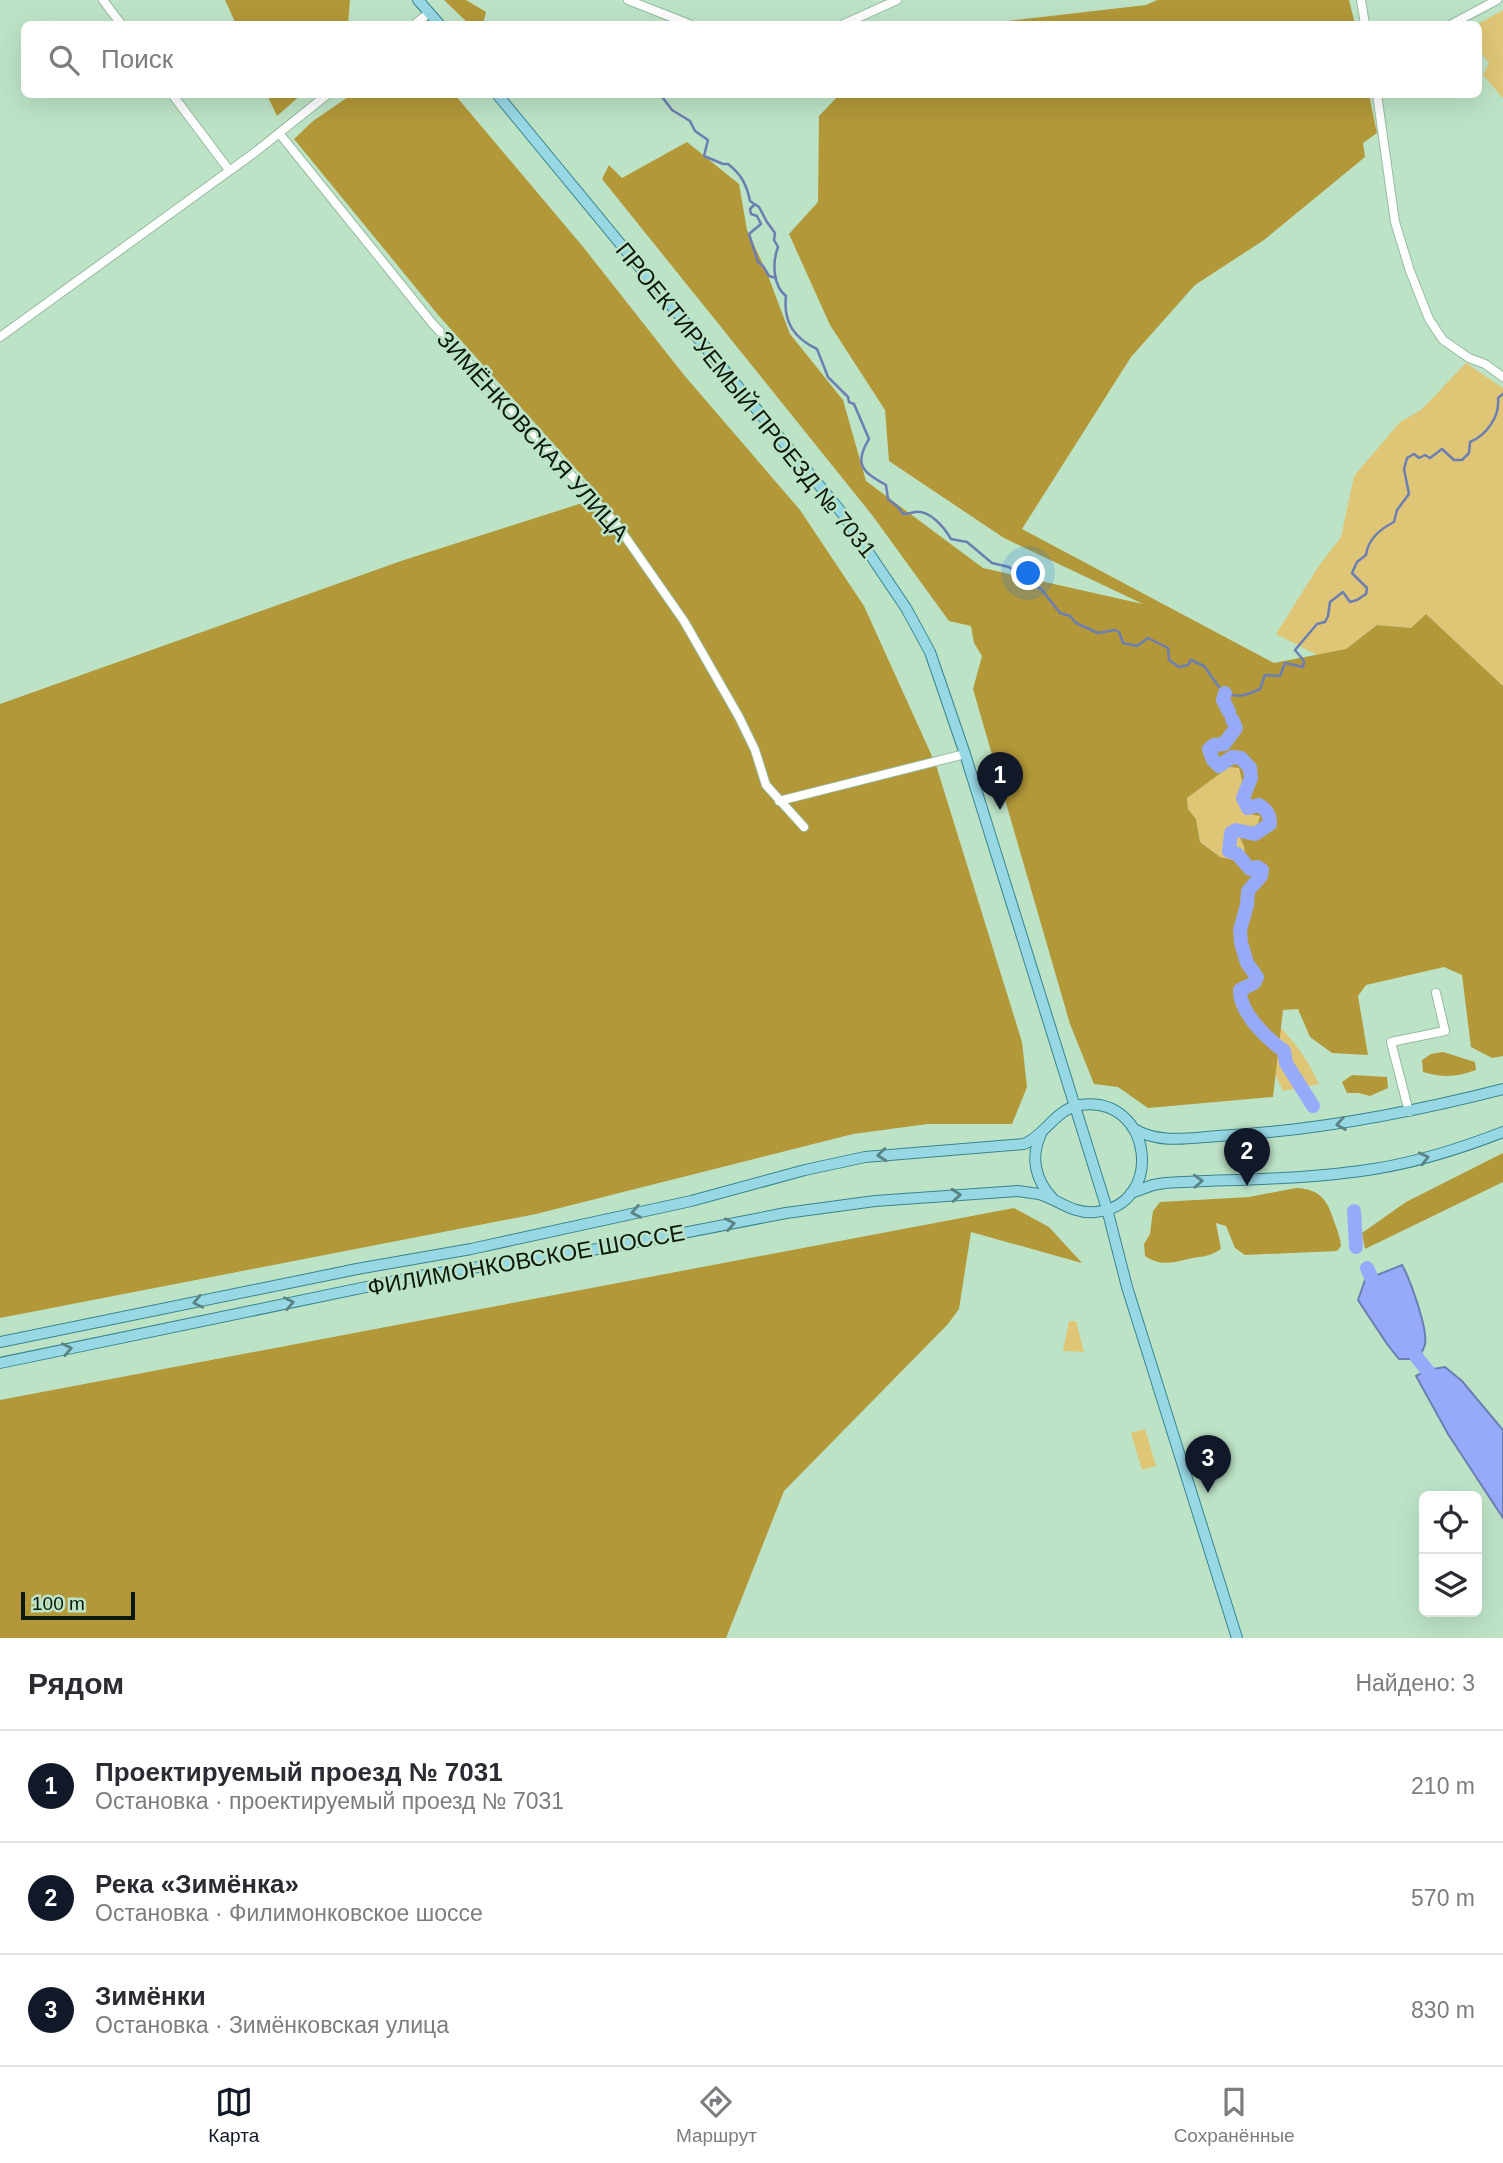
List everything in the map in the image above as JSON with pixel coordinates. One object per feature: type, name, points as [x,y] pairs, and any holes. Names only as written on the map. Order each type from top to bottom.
[{"type":"main road","points":[[418,0],[436,21]]},
{"type":"main road","name":"ПРОЕКТИРУЕМЫЙ ПРОЕЗД № 7031","points":[[500,98],[842,513],[877,561],[906,608],[930,652],[965,754],[1107,1209]]},
{"type":"main road","points":[[1074,1107],[1104,1107],[1124,1117],[1145,1135],[1156,1138],[1243,1135],[1300,1130],[1409,1112],[1503,1089]]},
{"type":"main road","name":"ФИЛИМОНКОВСКОЕ ШОССЕ","points":[[0,1342],[357,1269],[471,1249],[691,1201],[804,1170],[865,1157],[1024,1144],[1032,1141],[1057,1115],[1074,1107]]},
{"type":"main road","points":[[1134,1128],[1143,1157],[1139,1180],[1121,1203],[1107,1209],[1127,1287],[1237,1638]]},
{"type":"main road","points":[[1043,1130],[1037,1145],[1036,1168],[1040,1182],[1055,1201]]},
{"type":"main road","points":[[1131,1193],[1165,1183],[1374,1169],[1460,1148],[1503,1132]]},
{"type":"main road","name":"ФИЛИМОНКОВСКОЕ ШОССЕ","points":[[0,1363],[419,1276],[611,1247],[786,1213],[875,1201],[1006,1192],[1040,1194],[1076,1211],[1092,1213],[1107,1209]]},
{"type":"street","points":[[103,0],[119,21]]},
{"type":"street","points":[[628,0],[681,21]]},
{"type":"street","points":[[851,21],[897,0]]},
{"type":"street","points":[[1361,0],[1364,21]]},
{"type":"street","points":[[1458,21],[1497,0]]},
{"type":"street","points":[[419,21],[429,13]]},
{"type":"street","points":[[175,98],[229,170]]},
{"type":"street","points":[[0,337],[254,153],[323,98]]},
{"type":"street","points":[[1378,98],[1395,222],[1429,319],[1443,341],[1503,377]]},
{"type":"street","name":"ЗИМЁНКОВСКАЯ УЛИЦА","points":[[279,133],[432,324],[617,525],[684,621],[739,718],[755,750],[766,785],[804,827]]},
{"type":"street","points":[[779,801],[965,754]]},
{"type":"street","points":[[1409,1112],[1391,1042],[1445,1031],[1436,993]]},
{"type":"shaded area","points":[[225,0],[350,0],[348,21],[235,21]]},
{"type":"shaded area","points":[[444,0],[466,0],[486,12],[484,21],[466,21]]},
{"type":"shaded area","points":[[1157,0],[1349,0],[1354,21],[1008,21],[1146,5]]},
{"type":"shaded area","points":[[1503,10],[1503,98],[1483,75],[1489,63],[1482,54],[1482,22]]},
{"type":"shaded area","points":[[268,98],[298,98],[277,116]]},
{"type":"shaded area","points":[[347,98],[458,98],[584,248],[684,375],[800,510],[864,606],[936,765],[1022,1042],[1027,1087],[1012,1124],[928,1124],[853,1134],[536,1214],[0,1318],[0,704],[401,561],[601,497],[439,316],[294,139],[313,121]]},
{"type":"shaded area","points":[[836,98],[1370,98],[1377,133],[1363,143],[1365,157],[1264,240],[1195,285],[1131,357],[1022,529],[1274,663],[1346,649],[1377,625],[1411,628],[1426,614],[1503,686],[1503,1056],[1492,1058],[1471,1047],[1462,975],[1444,967],[1366,985],[1358,996],[1368,1055],[1332,1053],[1310,1037],[1298,1009],[1283,1010],[1273,1097],[1148,1108],[1118,1087],[1094,1084],[1070,1024],[973,689],[982,656],[974,643],[971,626],[949,621],[872,515],[602,179],[609,165],[622,178],[687,142],[739,184],[747,230],[790,334],[843,400],[866,481],[983,568],[1143,604],[1004,538],[889,461],[885,410],[830,325],[789,234],[818,202],[819,116]],"holes":[[[1229,767],[1239,768],[1242,781],[1239,797],[1249,814],[1260,816],[1257,827],[1245,825],[1239,836],[1244,846],[1245,859],[1242,862],[1220,857],[1200,842],[1196,819],[1188,809],[1187,798]]]},
{"type":"shaded area","points":[[1466,363],[1503,388],[1503,686],[1426,614],[1411,628],[1377,625],[1346,649],[1317,655],[1276,634],[1318,567],[1341,537],[1354,476],[1400,422],[1421,410]]},
{"type":"shaded area","points":[[1229,767],[1239,768],[1242,781],[1260,816],[1257,827],[1239,836],[1244,846],[1245,859],[1242,862],[1220,857],[1200,842],[1196,819],[1188,809],[1187,798]]},
{"type":"shaded area","points":[[1261,1010],[1294,1043],[1319,1084],[1283,1091],[1274,1072]]},
{"type":"shaded area","points":[[1443,1052],[1475,1062],[1476,1070],[1450,1076],[1423,1072],[1422,1060],[1431,1054]]},
{"type":"shaded area","points":[[1352,1075],[1387,1077],[1388,1088],[1370,1096],[1347,1093],[1342,1082]]},
{"type":"shaded area","points":[[1503,1153],[1503,1182],[1365,1249],[1362,1233],[1406,1202]]},
{"type":"shaded area","points":[[1296,1188],[1312,1191],[1323,1198],[1340,1240],[1341,1246],[1337,1251],[1245,1255],[1235,1248],[1226,1226],[1216,1223],[1221,1249],[1213,1254],[1166,1263],[1145,1256],[1144,1244],[1150,1234],[1153,1211],[1160,1202],[1249,1197]]},
{"type":"shaded area","points":[[1014,1208],[1049,1227],[1082,1263],[971,1232],[959,1309],[948,1324],[784,1491],[726,1638],[0,1638],[0,1400]]},
{"type":"shaded area","points":[[1069,1321],[1076,1321],[1084,1352],[1063,1351]]},
{"type":"shaded area","points":[[1145,1429],[1156,1466],[1142,1470],[1131,1433]]},
{"type":"water","points":[[1402,1265],[1414,1292],[1424,1327],[1425,1344],[1418,1359],[1399,1359],[1358,1300],[1365,1280]]},
{"type":"water","points":[[1445,1367],[1462,1381],[1503,1430],[1503,1518],[1448,1434],[1416,1376],[1427,1370]]},
{"type":"waterway","points":[[663,98],[672,110],[690,121],[695,131],[708,140],[704,156],[728,164],[740,176],[750,201],[759,207],[775,233],[774,240],[778,247],[775,274],[778,286],[786,296],[788,321],[802,340],[817,349],[828,377],[848,397],[849,402],[854,404],[869,439],[861,462],[866,472],[886,485],[888,499],[903,514],[921,512],[931,516],[951,539],[967,542],[992,563],[1009,567],[1027,582],[1041,589],[1060,613],[1070,616],[1076,623],[1098,633],[1115,630],[1119,632],[1123,643],[1137,646],[1148,638],[1168,648],[1169,660],[1179,667],[1188,665],[1191,660],[1204,666],[1219,687]]},
{"type":"waterway","points":[[754,205],[750,209],[751,214],[757,216],[761,224],[749,234],[758,262],[769,276],[776,278]]},
{"type":"waterway","points":[[1224,692],[1242,695],[1260,689],[1265,675],[1280,676],[1285,663],[1303,667],[1304,661],[1295,650],[1317,624],[1325,622],[1330,602],[1343,592],[1350,602],[1366,594],[1367,588],[1352,573],[1357,562],[1366,555],[1375,535],[1394,522],[1397,510],[1409,494],[1404,469],[1407,458],[1414,454],[1419,458],[1425,455],[1430,458],[1442,449],[1454,460],[1462,460],[1469,453],[1470,442],[1482,435],[1495,418],[1498,398],[1503,394]]},
{"type":"waterway","points":[[1225,693],[1223,700],[1229,712]]},
{"type":"waterway","points":[[1232,719],[1236,728],[1224,744],[1214,745],[1209,749],[1213,760],[1219,766],[1232,757],[1241,758],[1250,768],[1251,778],[1243,798],[1248,808],[1259,805],[1264,809],[1269,815],[1270,824],[1255,834],[1236,830],[1231,833],[1229,851],[1237,854],[1250,869],[1257,867],[1262,870],[1261,876],[1248,891],[1240,930],[1247,963],[1257,977],[1254,983],[1240,990],[1241,998],[1255,1024],[1284,1051],[1286,1063],[1313,1106]]},
{"type":"waterway","points":[[1354,1211],[1356,1247]]},
{"type":"waterway","points":[[1367,1268],[1378,1292]]},
{"type":"waterway","points":[[1408,1343],[1440,1386]]},
{"type":"place","name":"Проектируемый проезд № 7031","points":[[1000,810]]},
{"type":"place","name":"Река «Зимёнка»","points":[[1247,1186]]},
{"type":"place","name":"Зимёнки","points":[[1208,1493]]}]
